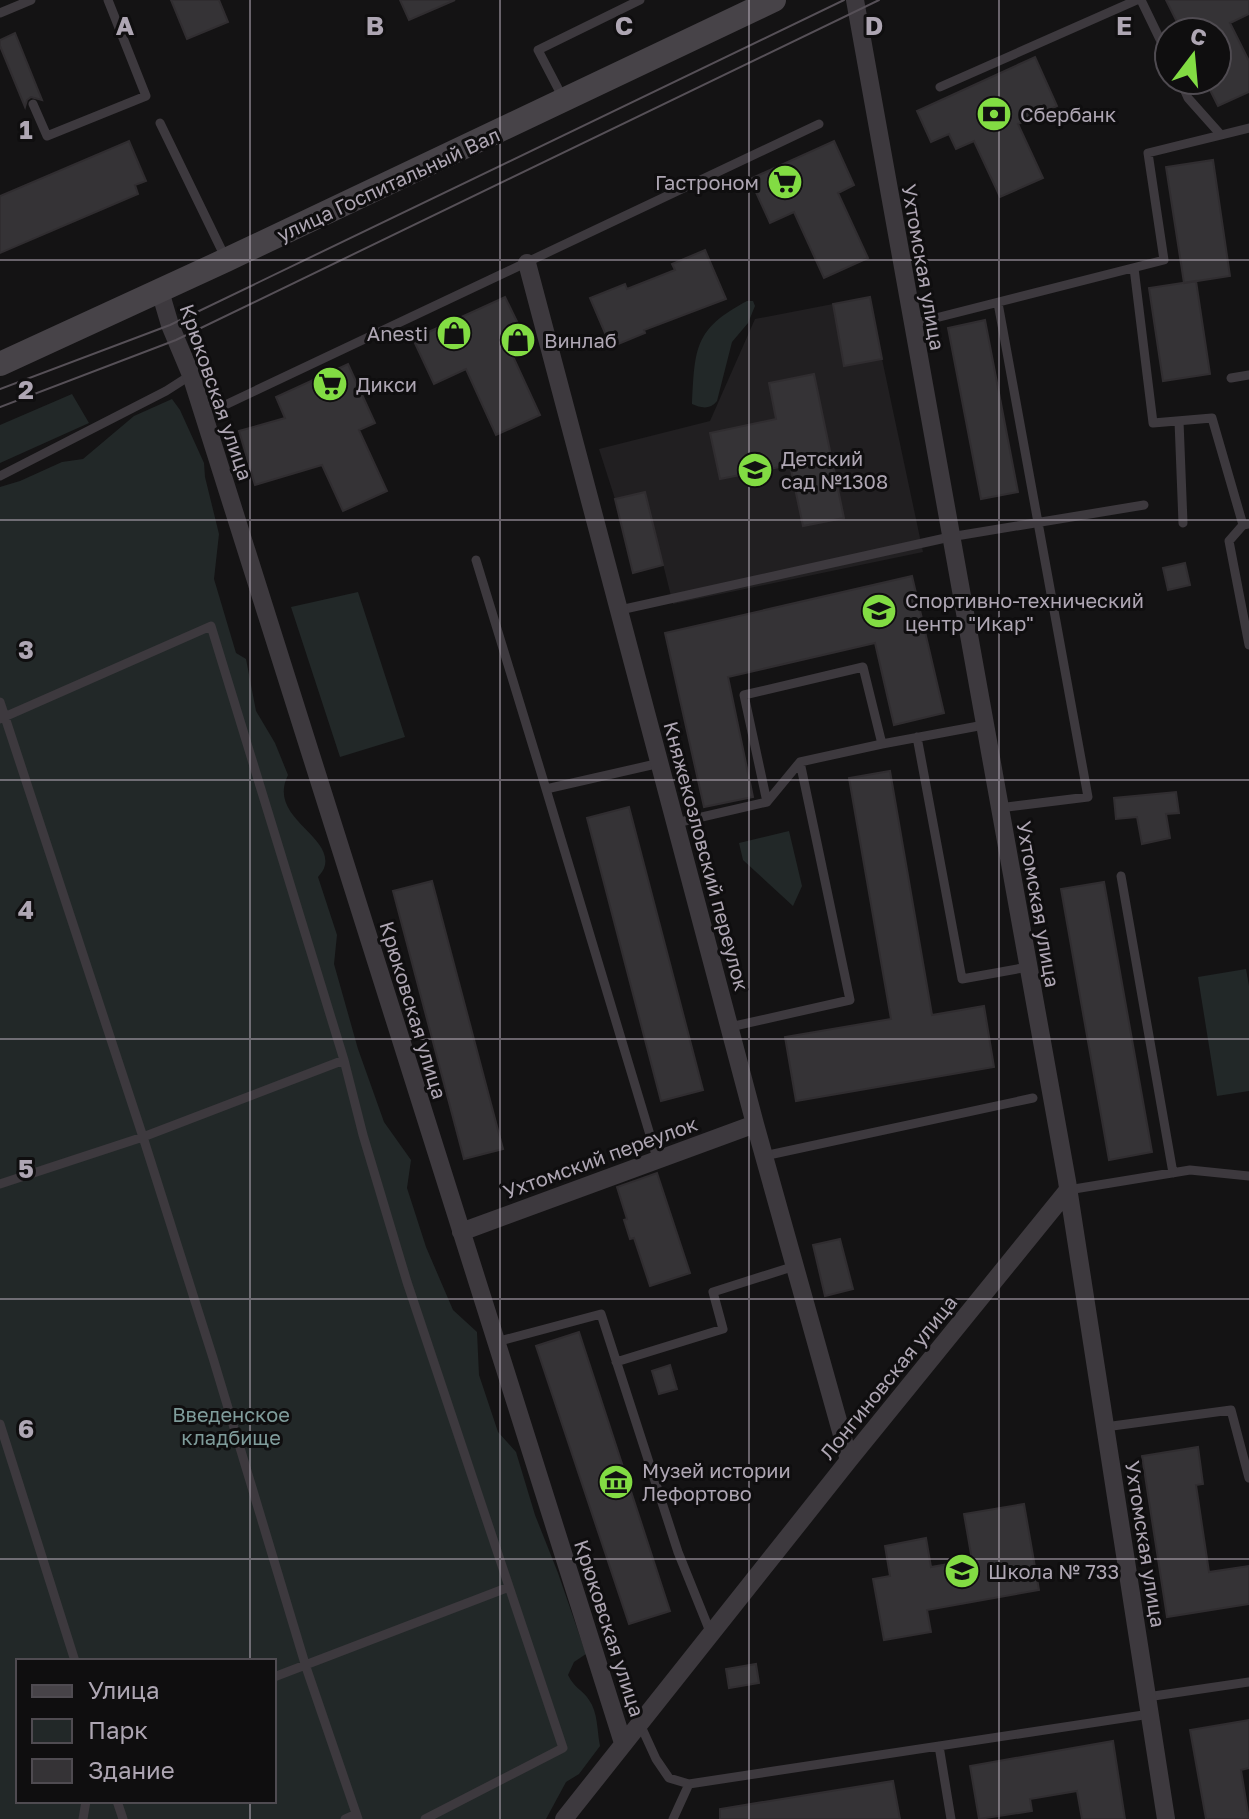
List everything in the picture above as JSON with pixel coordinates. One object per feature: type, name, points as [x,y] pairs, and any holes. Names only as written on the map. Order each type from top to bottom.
[{"type":"main road","name":"улица Госпитальный Вал","points":[[0,364],[565,101],[762,3]]},
{"type":"street","name":"Ухтомская улица","points":[[855,0],[1068,1190],[1166,1819]]},
{"type":"street","name":"Княжекозловский переулок","points":[[527,263],[755,1124],[849,1460]]},
{"type":"street","name":"Крюковская улица","points":[[160,291],[204,415],[623,1743]]},
{"type":"street","name":"Ухтомский переулок","points":[[461,1232],[755,1124]]},
{"type":"street","name":"Лонгиновская улица","points":[[564,1819],[1068,1190]]},
{"type":"lane","points":[[0,13],[31,0]]},
{"type":"lane","points":[[33,104],[47,136],[146,96],[108,0]]},
{"type":"lane","points":[[565,101],[538,50],[640,0]]},
{"type":"lane","points":[[940,87],[1139,0],[1153,27]]},
{"type":"lane","points":[[1187,96],[1221,135]]},
{"type":"lane","points":[[160,123],[226,260]]},
{"type":"lane","points":[[204,415],[819,124]]},
{"type":"lane","points":[[912,324],[1164,260],[1148,153],[1249,128]]},
{"type":"lane","points":[[1134,268],[1153,423],[1212,418],[1246,524],[1229,541],[1249,645]]},
{"type":"lane","points":[[998,303],[1088,797],[999,808]]},
{"type":"lane","points":[[0,476],[166,391],[191,375]]},
{"type":"lane","points":[[1231,378],[1249,375]]},
{"type":"lane","points":[[1179,421],[1183,523]]},
{"type":"lane","points":[[620,610],[950,537],[1144,505]]},
{"type":"lane","points":[[476,560],[657,1158]]},
{"type":"lane","points":[[3,718],[211,626],[344,1060],[407,1282],[563,1748],[425,1819]]},
{"type":"lane","points":[[767,802],[744,695],[863,667],[882,744]]},
{"type":"lane","points":[[0,702],[143,1137],[306,1667],[357,1816],[345,1819]]},
{"type":"lane","points":[[676,823],[767,802],[800,762],[984,725]]},
{"type":"lane","points":[[917,737],[962,979],[1028,967]]},
{"type":"lane","points":[[730,1027],[850,1000],[800,762]]},
{"type":"lane","points":[[546,789],[660,763]]},
{"type":"lane","points":[[1121,876],[1173,1173]]},
{"type":"lane","points":[[0,1184],[143,1137],[344,1060]]},
{"type":"lane","points":[[764,1156],[1033,1098]]},
{"type":"lane","points":[[1068,1190],[1190,1170],[1249,1176]]},
{"type":"lane","points":[[616,1362],[723,1329],[713,1292],[795,1266]]},
{"type":"lane","points":[[496,1342],[601,1314],[678,1552],[711,1634]]},
{"type":"lane","points":[[1105,1427],[1231,1410],[1249,1478]]},
{"type":"lane","points":[[0,1424],[74,1659]]},
{"type":"lane","points":[[276,1676],[509,1587]]},
{"type":"lane","points":[[640,1723],[656,1759],[669,1778],[689,1784],[939,1746],[1148,1706],[1249,1682]]},
{"type":"lane","points":[[939,1746],[951,1819]]},
{"type":"lane","points":[[673,1819],[689,1784]]},
{"type":"shaded area","name":"Детский сад №1308","points":[[833,304],[882,359],[923,552],[673,604],[645,492],[615,499],[599,449],[710,421],[755,319]]},
{"type":"green space","points":[[747,301],[753,301],[755,306],[748,323],[732,342],[717,401],[705,407],[692,404],[694,368],[701,342],[716,321]]},
{"type":"green space","points":[[72,394],[89,423],[0,463],[0,425]]},
{"type":"green space","name":"Введенское кладбище","points":[[172,399],[204,463],[219,534],[214,579],[236,653],[246,659],[256,711],[275,743],[288,775],[284,790],[286,802],[324,854],[325,867],[318,877],[337,935],[334,964],[358,1049],[384,1122],[411,1160],[407,1188],[426,1247],[453,1310],[477,1332],[479,1375],[498,1432],[516,1452],[535,1515],[586,1654],[574,1662],[568,1675],[592,1705],[600,1746],[579,1774],[566,1782],[546,1819],[0,1819],[0,487],[62,462],[83,459],[134,416]]},
{"type":"green space","points":[[358,592],[405,737],[340,757],[291,607]]},
{"type":"green space","points":[[789,831],[802,886],[793,906],[743,860],[739,843]]},
{"type":"green space","points":[[1246,969],[1249,986],[1249,1091],[1217,1096],[1198,977]]},
{"type":"building","points":[[171,0],[219,0],[228,22],[187,39]]},
{"type":"building","points":[[400,0],[455,0],[409,20]]},
{"type":"building","points":[[1166,0],[1249,0],[1249,14],[1233,22],[1233,16],[1174,16]]},
{"type":"building","points":[[1233,29],[1249,61],[1249,92],[1218,106],[1213,96],[1233,96]]},
{"type":"building","points":[[15,33],[42,100],[31,97],[25,107],[0,46],[0,40]]},
{"type":"building","points":[[1035,57],[1057,106],[1018,124],[1043,178],[1000,197],[974,141],[956,149],[949,134],[931,142],[917,111]]},
{"type":"building","points":[[129,141],[146,181],[135,185],[138,194],[0,253],[0,196]]},
{"type":"building","points":[[834,141],[854,185],[838,193],[868,258],[824,278],[794,212],[770,223],[750,179]]},
{"type":"building","points":[[1213,160],[1230,276],[1184,283],[1166,167]]},
{"type":"building","points":[[705,250],[726,299],[644,330],[645,333],[611,347],[590,298],[625,284],[627,289],[675,270],[672,264]]},
{"type":"building","points":[[1196,281],[1210,374],[1163,381],[1149,288]]},
{"type":"building","points":[[505,297],[527,342],[510,350],[540,415],[496,435],[466,369],[434,384],[413,339]]},
{"type":"building","points":[[870,297],[882,359],[844,366],[833,304]]},
{"type":"building","points":[[985,320],[1018,492],[981,499],[948,328]]},
{"type":"building","points":[[348,364],[375,423],[359,430],[387,491],[343,511],[322,465],[255,485],[239,431],[285,418],[276,397]]},
{"type":"building","points":[[814,374],[844,518],[803,526],[790,465],[720,479],[710,433],[776,419],[769,383]]},
{"type":"building","points":[[645,492],[663,565],[633,573],[615,499]]},
{"type":"building","points":[[1185,563],[1190,585],[1168,590],[1163,568]]},
{"type":"building","points":[[912,576],[944,713],[894,725],[875,643],[728,677],[753,797],[704,807],[665,633]]},
{"type":"building","points":[[890,771],[932,1015],[984,1006],[994,1067],[796,1101],[785,1037],[891,1019],[849,778]]},
{"type":"building","points":[[1176,792],[1179,813],[1166,814],[1170,838],[1142,844],[1137,817],[1116,819],[1114,798]]},
{"type":"building","points":[[629,807],[703,1090],[661,1101],[587,818]]},
{"type":"building","points":[[432,881],[503,1149],[464,1159],[393,891]]},
{"type":"building","points":[[1104,882],[1152,1152],[1109,1160],[1061,889]]},
{"type":"building","points":[[657,1173],[690,1273],[650,1286],[634,1238],[630,1239],[617,1187]]},
{"type":"building","points":[[840,1239],[853,1289],[825,1296],[813,1245]]},
{"type":"building","points":[[579,1332],[670,1611],[629,1624],[536,1346]]},
{"type":"building","points":[[670,1365],[677,1389],[659,1394],[652,1371]]},
{"type":"building","points":[[1198,1447],[1203,1484],[1196,1485],[1209,1572],[1249,1566],[1249,1604],[1167,1617],[1142,1456]]},
{"type":"building","name":"Школа № 733","points":[[1024,1504],[1039,1590],[927,1610],[931,1632],[884,1640],[873,1579],[890,1576],[885,1546],[926,1538],[931,1567],[972,1560],[964,1514]]},
{"type":"building","points":[[756,1664],[759,1683],[729,1688],[726,1669]]},
{"type":"building","points":[[1249,1720],[1249,1768],[1241,1770],[1249,1819],[1206,1819],[1190,1730]]},
{"type":"building","points":[[1113,1741],[1125,1819],[1082,1819],[1077,1791],[1030,1799],[1032,1811],[979,1819],[970,1766]]},
{"type":"building","points":[[893,1781],[900,1819],[720,1819],[720,1809]]},
{"type":"tram line","points":[[0,389],[170,325],[844,0]]},
{"type":"tram line","points":[[0,407],[176,340],[879,0]]},
{"type":"place","name":"Сбербанк","points":[[994,114]]},
{"type":"place","name":"Гастроном","points":[[785,182]]},
{"type":"place","name":"Anesti","points":[[454,333]]},
{"type":"place","name":"Винлаб","points":[[518,340]]},
{"type":"place","name":"Дикси","points":[[330,384]]},
{"type":"place","name":"Детский сад №1308","points":[[755,470]]},
{"type":"place","name":"Спортивно-технический центр \"Икар\"","points":[[879,611]]},
{"type":"place","name":"Музей истории Лефортово","points":[[616,1482]]},
{"type":"place","name":"Школа № 733","points":[[962,1571]]}]
